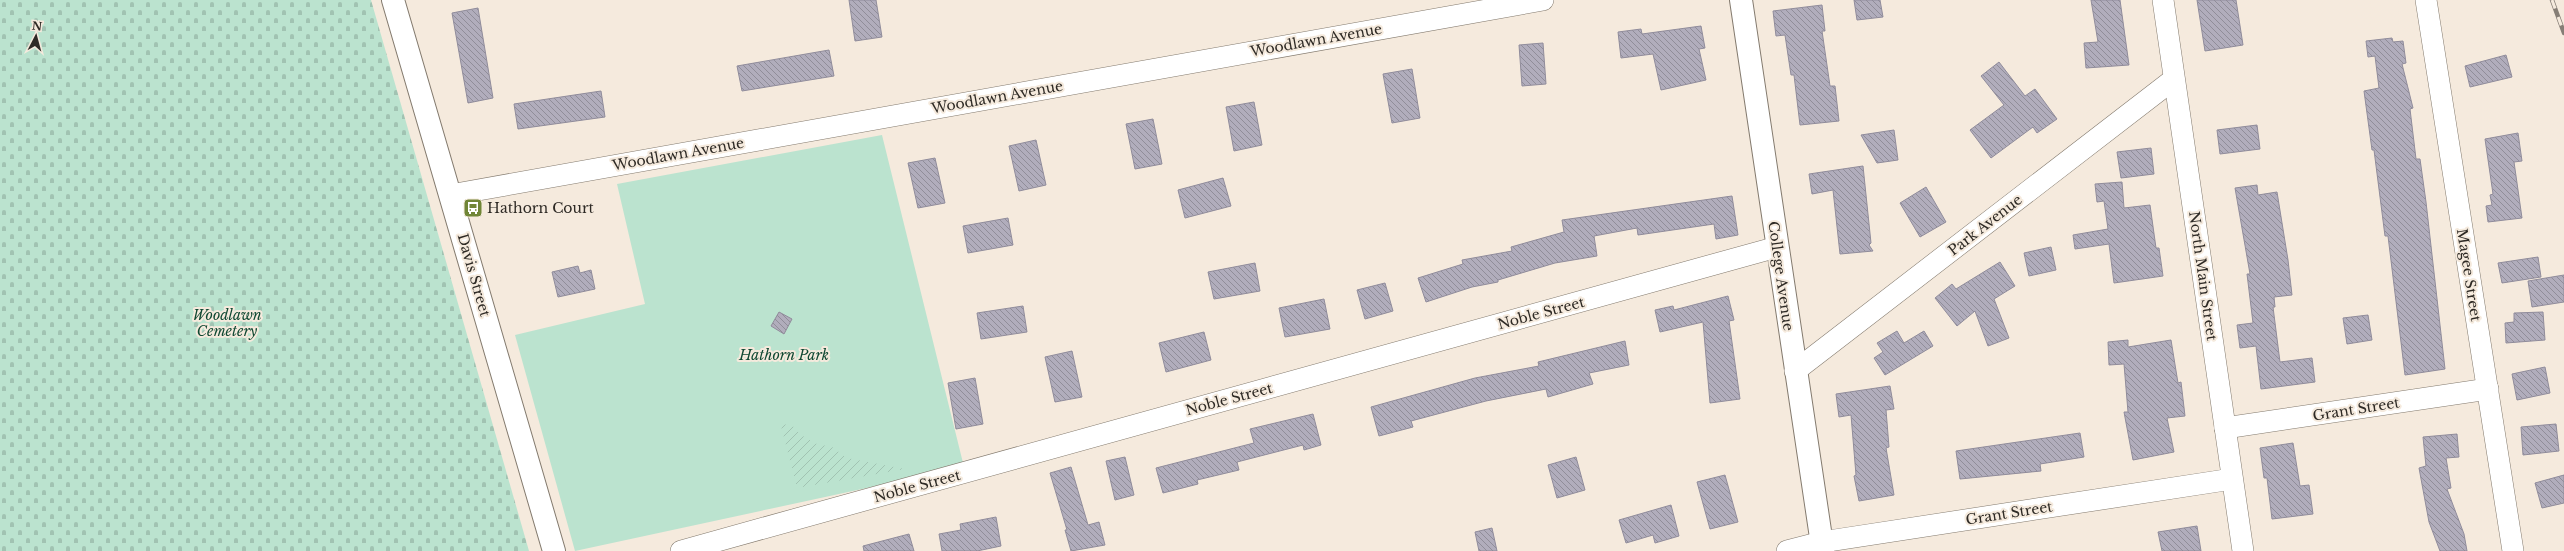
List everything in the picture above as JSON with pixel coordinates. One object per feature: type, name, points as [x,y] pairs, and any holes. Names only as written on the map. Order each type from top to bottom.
[{"type":"street","name":"Davis Street","points":[[393,0],[554,551]]},
{"type":"street","name":"Woodlawn Avenue","points":[[450,195],[1543,0]]},
{"type":"street","name":"College Avenue","points":[[1741,0],[1822,546]]},
{"type":"street","name":"North Main Street","points":[[2163,0],[2243,551]]},
{"type":"street","name":"Magee Street","points":[[2426,0],[2435,71],[2488,389],[2513,551]]},
{"type":"street","name":"Park Avenue","points":[[1795,371],[2174,79]]},
{"type":"street","name":"Noble Street","points":[[681,551],[1777,247]]},
{"type":"street","name":"Grant Street","points":[[2224,428],[2488,389]]},
{"type":"street","name":"Grant Street","points":[[1787,551],[2232,479]]},
{"type":"green space","name":"Woodlawn Cemetery","points":[[0,0],[371,0],[529,551],[0,551]]},
{"type":"green space","name":"Hathorn Park","points":[[882,135],[964,467],[575,551],[515,335],[645,304],[617,184]]},
{"type":"green space","points":[[790,423],[801,435],[817,444],[832,447],[847,458],[905,469],[797,488],[781,426]]},
{"type":"building","points":[[849,0],[876,0],[882,37],[855,41]]},
{"type":"building","points":[[1854,0],[1880,0],[1883,17],[1857,20]]},
{"type":"building","points":[[2091,0],[2120,0],[2129,65],[2086,68],[2084,43],[2098,42]]},
{"type":"building","points":[[2197,0],[2236,0],[2243,45],[2205,51]]},
{"type":"building","points":[[1822,5],[1825,31],[1822,31],[1830,86],[1835,86],[1839,121],[1800,125],[1794,75],[1791,75],[1785,35],[1776,36],[1773,11]]},
{"type":"building","points":[[478,8],[493,98],[468,103],[452,13]]},
{"type":"building","points":[[1701,26],[1705,48],[1699,49],[1706,80],[1661,90],[1653,54],[1621,58],[1618,32],[1641,29],[1642,34]]},
{"type":"building","points":[[2392,38],[2393,42],[2403,41],[2406,63],[2402,64],[2413,108],[2410,109],[2416,159],[2420,159],[2426,202],[2445,369],[2405,375],[2388,236],[2385,236],[2374,150],[2372,150],[2364,91],[2379,88],[2375,56],[2368,57],[2366,41]]},
{"type":"building","points":[[1543,43],[1546,84],[1522,86],[1519,45]]},
{"type":"building","points":[[829,50],[834,76],[742,91],[737,66]]},
{"type":"building","points":[[2506,55],[2512,77],[2470,87],[2465,66]]},
{"type":"building","points":[[1999,62],[2025,96],[2035,89],[2057,119],[2037,133],[2033,127],[1991,158],[1970,130],[2004,105],[1981,76]]},
{"type":"building","points":[[1412,69],[1420,118],[1392,123],[1383,74]]},
{"type":"building","points":[[601,91],[605,117],[518,129],[514,104]]},
{"type":"building","points":[[1254,102],[1262,145],[1234,151],[1226,107]]},
{"type":"building","points":[[1153,119],[1162,164],[1135,169],[1126,124]]},
{"type":"building","points":[[2257,125],[2260,149],[2220,154],[2217,130]]},
{"type":"building","points":[[1894,130],[1898,160],[1877,163],[1861,135]]},
{"type":"building","points":[[2518,133],[2522,161],[2514,162],[2522,218],[2488,222],[2486,206],[2492,205],[2490,195],[2493,194],[2485,139]]},
{"type":"building","points":[[1036,140],[1046,185],[1019,191],[1009,146]]},
{"type":"building","points":[[2151,148],[2154,174],[2121,178],[2117,152]]},
{"type":"building","points":[[935,158],[945,203],[918,208],[908,163]]},
{"type":"building","points":[[1863,166],[1871,243],[1869,245],[1873,251],[1840,254],[1833,190],[1812,194],[1809,174]]},
{"type":"building","points":[[1223,178],[1231,206],[1185,218],[1178,190]]},
{"type":"building","points":[[2122,182],[2124,208],[2150,205],[2156,248],[2159,248],[2163,276],[2114,283],[2109,244],[2075,249],[2073,235],[2108,229],[2104,201],[2097,202],[2095,184]]},
{"type":"building","points":[[2257,185],[2258,195],[2277,192],[2288,260],[2292,295],[2274,297],[2275,307],[2273,307],[2280,362],[2312,358],[2315,382],[2261,389],[2256,346],[2240,348],[2237,325],[2253,323],[2247,274],[2250,274],[2235,188]]},
{"type":"building","points":[[1926,187],[1946,222],[1920,237],[1900,203]]},
{"type":"building","points":[[1732,196],[1738,235],[1716,239],[1714,224],[1638,235],[1637,228],[1594,236],[1597,256],[1555,263],[1498,280],[1498,282],[1472,287],[1426,302],[1418,278],[1463,264],[1462,260],[1512,251],[1511,247],[1564,232],[1562,220]]},
{"type":"building","points":[[1008,218],[1013,245],[968,253],[963,226]]},
{"type":"building","points":[[2051,247],[2056,270],[2029,276],[2024,253]]},
{"type":"building","points":[[2538,257],[2541,277],[2502,283],[2498,263]]},
{"type":"building","points":[[2000,262],[2015,286],[1994,299],[2009,338],[1988,346],[1975,311],[1957,326],[1935,298],[1952,284],[1956,289]]},
{"type":"building","points":[[1255,263],[1260,291],[1214,299],[1208,272]]},
{"type":"building","points":[[578,266],[580,273],[591,270],[595,289],[558,297],[552,272]]},
{"type":"building","points":[[2564,275],[2564,302],[2532,307],[2528,281]]},
{"type":"building","points":[[1385,283],[1393,311],[1365,319],[1357,290]]},
{"type":"building","points":[[1728,296],[1734,320],[1729,321],[1740,399],[1710,403],[1703,322],[1660,332],[1655,310],[1673,306],[1674,310]]},
{"type":"building","points":[[1324,299],[1330,329],[1285,337],[1279,308]]},
{"type":"building","points":[[1023,306],[1027,332],[981,339],[977,313]]},
{"type":"building","points":[[779,312],[792,319],[784,334],[771,326]]},
{"type":"building","points":[[2543,312],[2545,340],[2506,343],[2505,323],[2514,322],[2514,313]]},
{"type":"building","points":[[2368,315],[2372,340],[2347,344],[2343,318]]},
{"type":"building","points":[[1897,331],[1904,343],[1924,331],[1933,346],[1885,375],[1874,358],[1883,352],[1877,343]]},
{"type":"building","points":[[1204,332],[1211,360],[1166,372],[1159,343]]},
{"type":"building","points":[[2128,340],[2128,347],[2171,340],[2178,383],[2181,382],[2185,416],[2167,418],[2174,452],[2133,460],[2124,412],[2128,412],[2124,364],[2109,365],[2108,342]]},
{"type":"building","points":[[1625,341],[1629,365],[1589,373],[1593,384],[1548,397],[1546,389],[1486,401],[1411,421],[1413,427],[1379,436],[1371,407],[1475,378],[1539,366],[1538,362]]},
{"type":"building","points":[[1072,351],[1082,397],[1055,402],[1045,357]]},
{"type":"building","points":[[2545,367],[2550,393],[2517,400],[2512,374]]},
{"type":"building","points":[[975,378],[983,424],[956,429],[948,383]]},
{"type":"building","points":[[1890,386],[1894,409],[1886,410],[1889,447],[1886,448],[1894,495],[1859,501],[1854,476],[1856,475],[1851,415],[1839,417],[1836,394]]},
{"type":"building","points":[[1313,414],[1321,445],[1304,450],[1303,445],[1237,462],[1239,470],[1197,480],[1198,484],[1163,493],[1156,468],[1254,443],[1250,429]]},
{"type":"building","points":[[2556,424],[2559,451],[2523,455],[2521,427]]},
{"type":"building","points":[[2080,433],[2084,457],[2040,464],[2041,471],[1960,479],[1956,451]]},
{"type":"building","points":[[2457,434],[2459,457],[2446,458],[2451,488],[2447,489],[2464,534],[2467,551],[2440,551],[2429,522],[2419,468],[2426,466],[2423,437]]},
{"type":"building","points":[[2293,443],[2300,486],[2309,485],[2313,514],[2272,519],[2267,478],[2264,478],[2260,448]]},
{"type":"building","points":[[1125,457],[1134,495],[1115,500],[1106,461]]},
{"type":"building","points":[[1576,457],[1585,490],[1557,498],[1548,465]]},
{"type":"building","points":[[1071,467],[1088,525],[1099,522],[1105,545],[1071,551],[1065,530],[1067,530],[1050,473]]},
{"type":"building","points":[[1725,475],[1738,522],[1710,529],[1697,482]]},
{"type":"building","points":[[2564,475],[2564,503],[2542,508],[2535,483]]},
{"type":"building","points":[[1671,505],[1679,536],[1655,543],[1653,535],[1626,543],[1619,520]]},
{"type":"building","points":[[996,517],[1001,546],[977,551],[942,551],[939,534],[961,530],[960,524]]},
{"type":"building","points":[[2197,526],[2201,551],[2162,551],[2158,532]]},
{"type":"building","points":[[1492,528],[1497,551],[1479,551],[1475,532]]},
{"type":"building","points":[[909,534],[914,551],[864,551],[863,546]]},
{"type":"railway","points":[[2552,0],[2564,33]]},
{"type":"place","name":"Hathorn Court","points":[[473,208]]}]
